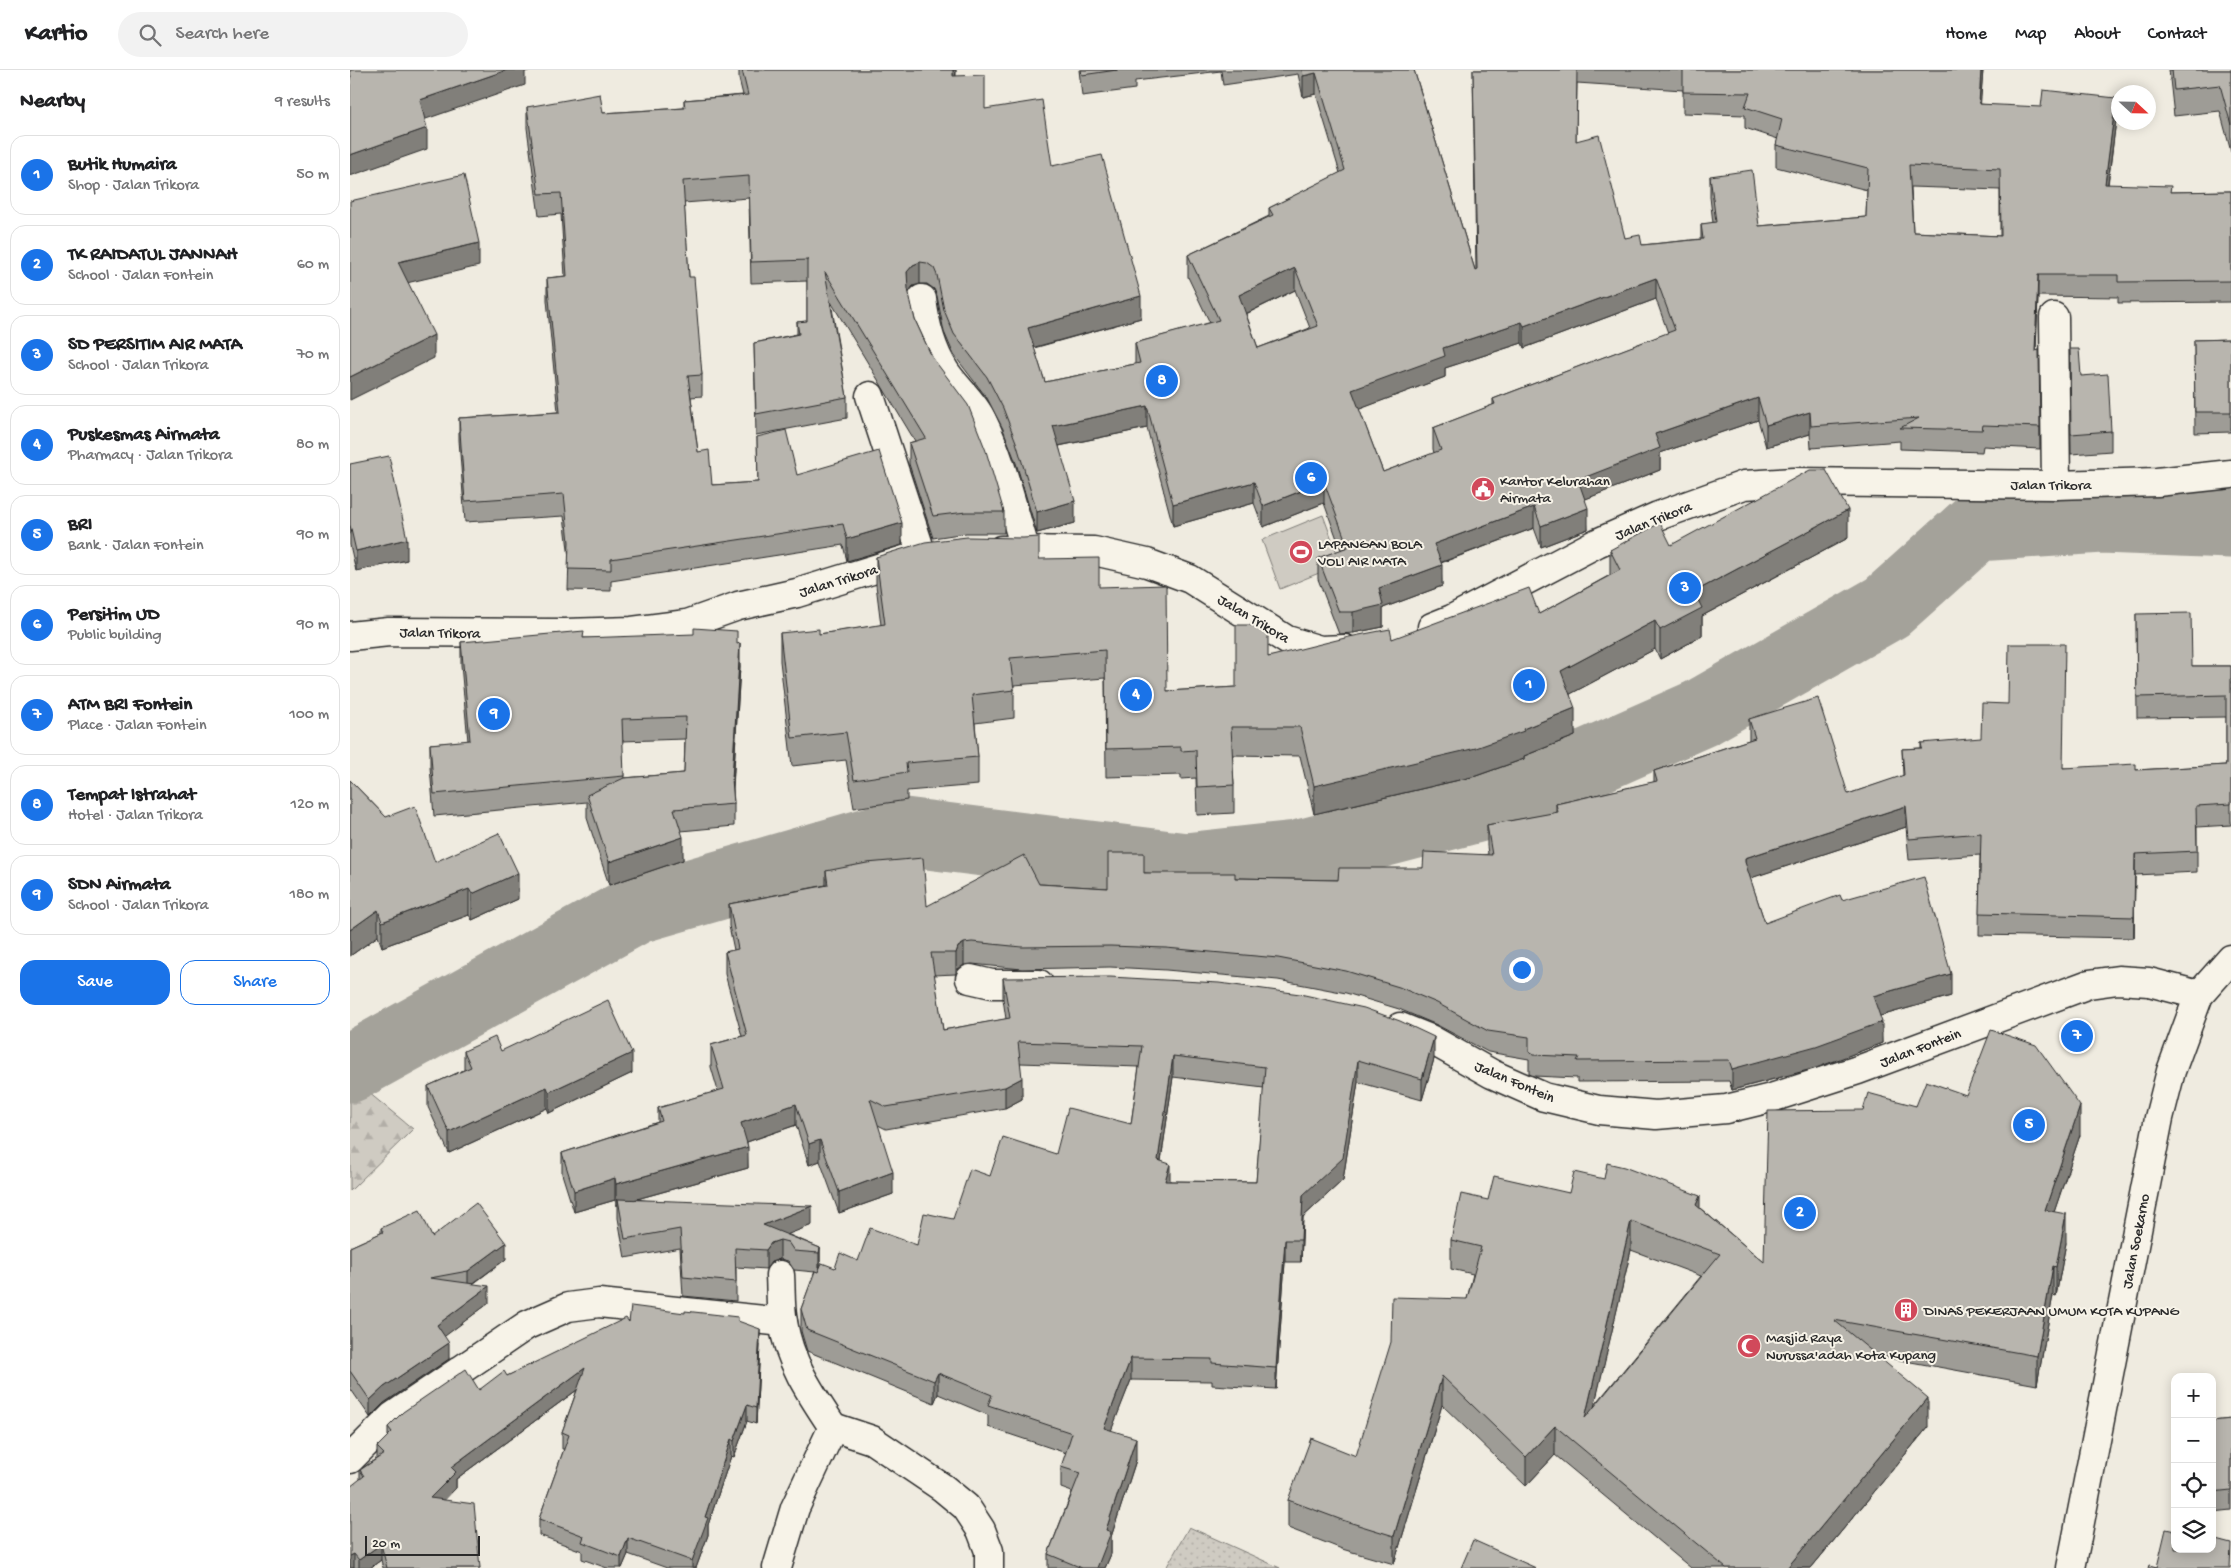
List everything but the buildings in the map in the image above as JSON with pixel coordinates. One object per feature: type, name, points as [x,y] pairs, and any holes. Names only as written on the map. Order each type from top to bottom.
[{"type":"main road","points":[[922,299],[926,326],[935,353],[945,371],[981,417],[990,438],[1026,551]]},
{"type":"main road","points":[[2054,317],[2053,384],[2056,485]]},
{"type":"main road","points":[[870,396],[922,555]]},
{"type":"main road","name":"Jalan Trikora","points":[[1408,636],[1452,619],[1606,539],[1658,516],[1744,485],[1794,482],[2056,485],[2157,482],[2231,474]]},
{"type":"main road","name":"Jalan Trikora","points":[[976,549],[1094,551],[1147,563],[1190,579],[1286,640],[1320,650],[1355,649],[1373,645]]},
{"type":"main road","name":"Jalan Trikora","points":[[350,636],[389,632],[565,634],[632,631],[687,624],[738,606],[797,593],[922,555],[949,552]]},
{"type":"main road","name":"Jalan Soekarno","points":[[2071,1568],[2159,1118],[2171,1071],[2199,995],[2231,959]]},
{"type":"main road","points":[[970,979],[992,984],[1068,984]]},
{"type":"main road","name":"Jalan Fontein","points":[[1377,1017],[1430,1039],[1492,1074],[1544,1097],[1599,1110],[1656,1115],[1726,1109],[1771,1098],[1858,1070],[2088,984],[2118,980],[2149,982],[2199,995]]},
{"type":"main road","points":[[780,1275],[782,1322],[788,1344],[804,1383],[833,1427],[872,1440],[943,1488],[966,1507],[984,1537],[989,1551],[989,1568]]},
{"type":"main road","points":[[350,1459],[393,1416],[527,1325],[568,1307],[599,1303],[782,1322]]},
{"type":"main road","points":[[777,1568],[795,1508],[833,1427]]},
{"type":"green space","name":"LAPANGAN BOLA VOLI AIR MATA","points":[[1323,515],[1341,564],[1280,589],[1262,540]]},
{"type":"green space","points":[[363,1088],[413,1129],[350,1191],[350,1092]]},
{"type":"green space","points":[[1189,1527],[1280,1568],[1166,1568]]},
{"type":"waterway","points":[[350,1068],[637,909],[904,832],[1186,867],[1297,855],[1500,802],[1701,713],[1887,607],[1976,527],[2102,519],[2231,524]]},
{"type":"place","name":"Tempat Istrahat","points":[[1162,381]]},
{"type":"place","name":"Persitim UD","points":[[1311,478]]},
{"type":"place","name":"Kantor Kelurahan Airmata","points":[[1483,489]]},
{"type":"place","name":"LAPANGAN BOLA VOLI AIR MATA","points":[[1301,552]]},
{"type":"place","name":"SD PERSITIM AIR MATA","points":[[1685,588]]},
{"type":"place","name":"Butik Humaira","points":[[1529,685]]},
{"type":"place","name":"Puskesmas Airmata","points":[[1136,695]]},
{"type":"place","name":"SDN Airmata","points":[[494,714]]},
{"type":"place","name":"ATM BRI Fontein","points":[[2077,1036]]},
{"type":"place","name":"BRI","points":[[2029,1125]]},
{"type":"place","name":"TK RAIDATUL JANNAH","points":[[1800,1213]]},
{"type":"place","name":"DINAS PEKERJAAN UMUM KOTA KUPANG","points":[[1906,1310]]},
{"type":"place","name":"Masjid Raya Nurussa'adah Kota Kupang","points":[[1749,1346]]}]
